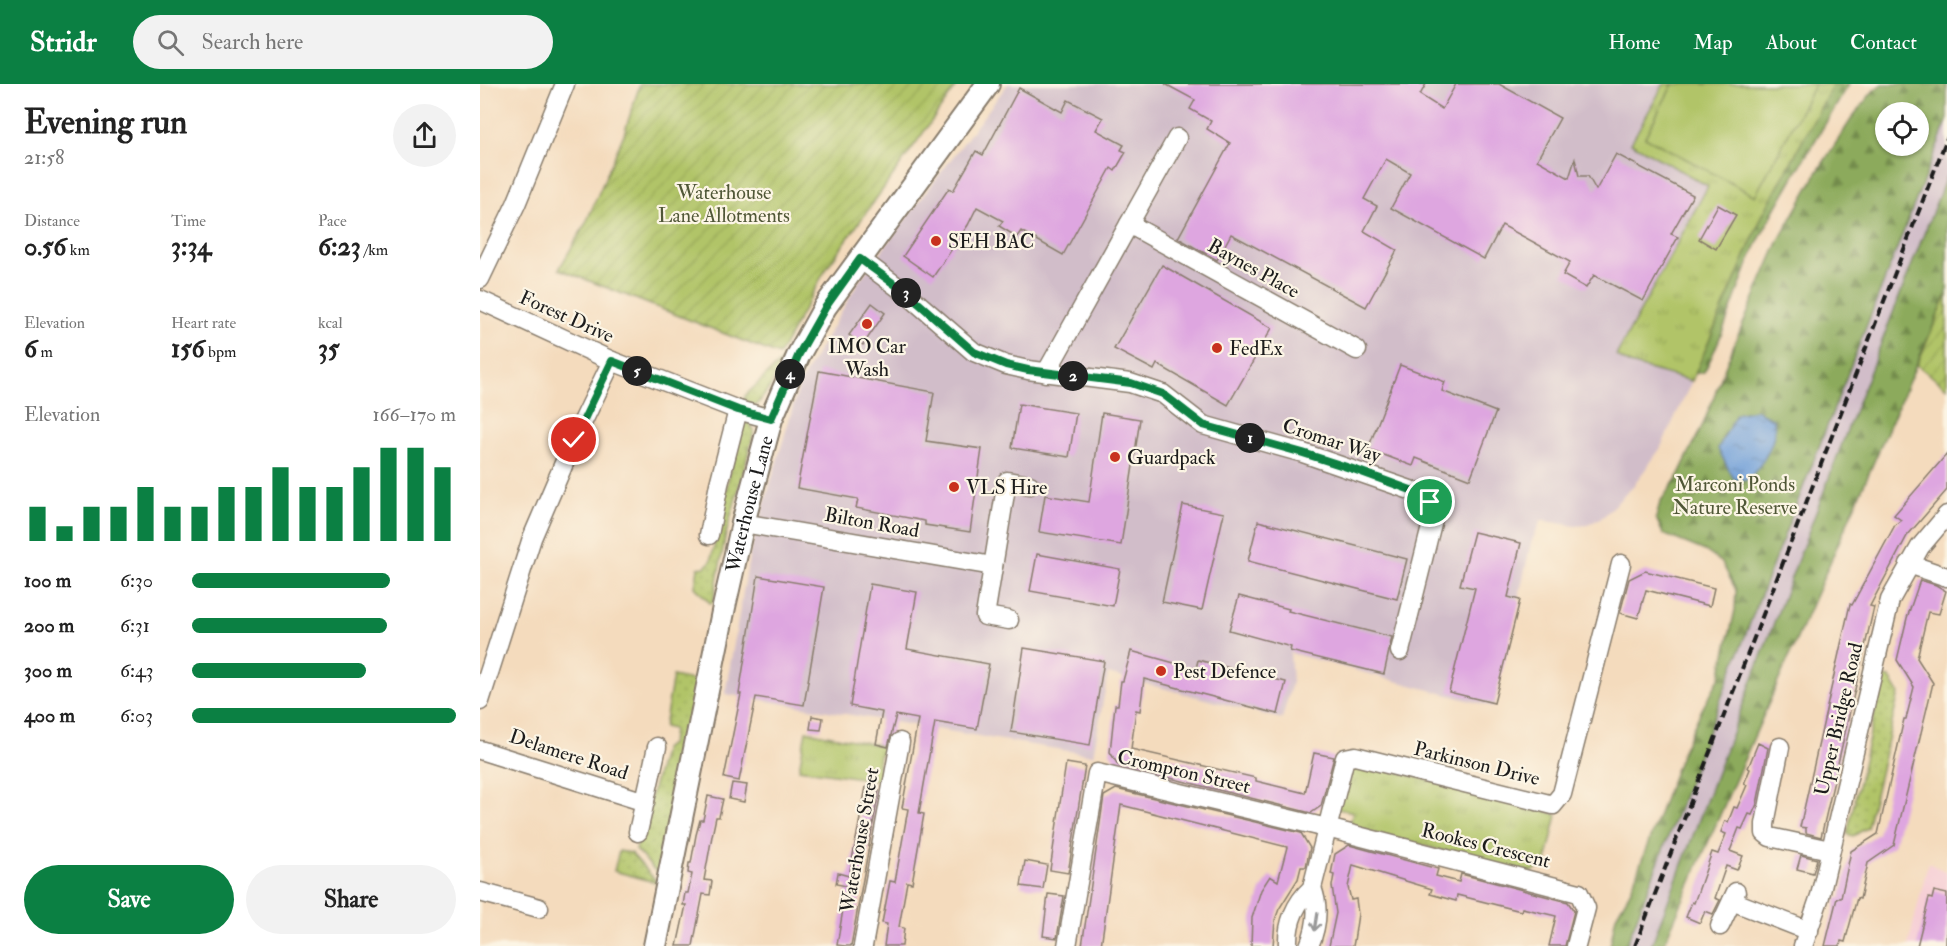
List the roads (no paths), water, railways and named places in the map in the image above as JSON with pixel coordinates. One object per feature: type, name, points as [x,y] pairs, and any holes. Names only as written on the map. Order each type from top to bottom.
[{"type":"main road","name":"Waterhouse Lane","points":[[655,946],[743,523],[771,419],[799,354],[825,308],[988,84]]},
{"type":"street","points":[[480,279],[516,204],[565,84]]},
{"type":"street","points":[[1046,373],[1177,138]]},
{"type":"street","name":"Baynes Place","points":[[1129,224],[1357,350]]},
{"type":"street","name":"Cromar Way","points":[[860,259],[908,294],[974,352],[1006,365],[1046,373],[1131,383],[1163,394],[1203,425],[1303,453],[1419,493],[1430,502],[1433,519],[1400,651]]},
{"type":"street","name":"Forest Drive","points":[[480,300],[612,361],[738,410],[771,419]]},
{"type":"street","points":[[480,701],[532,538],[574,440],[612,361]]},
{"type":"street","name":"Waterhouse Lane","points":[[709,535],[738,410]]},
{"type":"street","points":[[1009,620],[985,616],[1007,481],[1030,485]]},
{"type":"street","name":"Upper Bridge Road","points":[[1806,939],[1830,850],[1885,615],[1890,600],[1909,564],[1947,515]]},
{"type":"street","name":"Bilton Road","points":[[743,523],[993,566]]},
{"type":"street","name":"Parkinson Drive","points":[[1309,946],[1315,929],[1317,913],[1312,888],[1345,758],[1355,756],[1553,805],[1562,795],[1621,564]]},
{"type":"street","points":[[1909,564],[1947,577]]},
{"type":"street","name":"Waterhouse Street","points":[[863,946],[900,742]]},
{"type":"street","name":"Delamere Road","points":[[638,832],[657,747]]},
{"type":"street","points":[[1780,747],[1764,824],[1766,833],[1770,837],[1830,850]]},
{"type":"street","name":"Delamere Road","points":[[480,750],[645,802]]},
{"type":"street","name":"Crompton Street","points":[[1067,946],[1097,773],[1327,828]]},
{"type":"street","name":"Rookes Crescent","points":[[1327,828],[1579,893],[1586,908],[1576,946]]},
{"type":"street","name":"Parkinson Drive","points":[[1288,946],[1289,931],[1296,908],[1303,896],[1312,888]]},
{"type":"street","points":[[480,891],[539,908]]},
{"type":"street","points":[[1720,926],[1734,897],[1806,939]]},
{"type":"water","points":[[1757,410],[1774,420],[1774,437],[1768,453],[1748,480],[1734,479],[1718,449],[1736,414]]},
{"type":"railway","points":[[1635,946],[1947,138]]},
{"type":"place","name":"SEH BAC","points":[[936,241]]},
{"type":"place","name":"IMO Car Wash","points":[[867,324]]},
{"type":"place","name":"FedEx","points":[[1217,348]]},
{"type":"place","name":"Guardpack","points":[[1115,457]]},
{"type":"place","name":"VLS Hire","points":[[954,487]]},
{"type":"place","name":"Pest Defence","points":[[1161,671]]},
{"type":"park label","name":"Waterhouse Lane Allotments","points":[[724,204]]},
{"type":"park label","name":"Marconi Ponds Nature Reserve","points":[[1735,496]]}]
